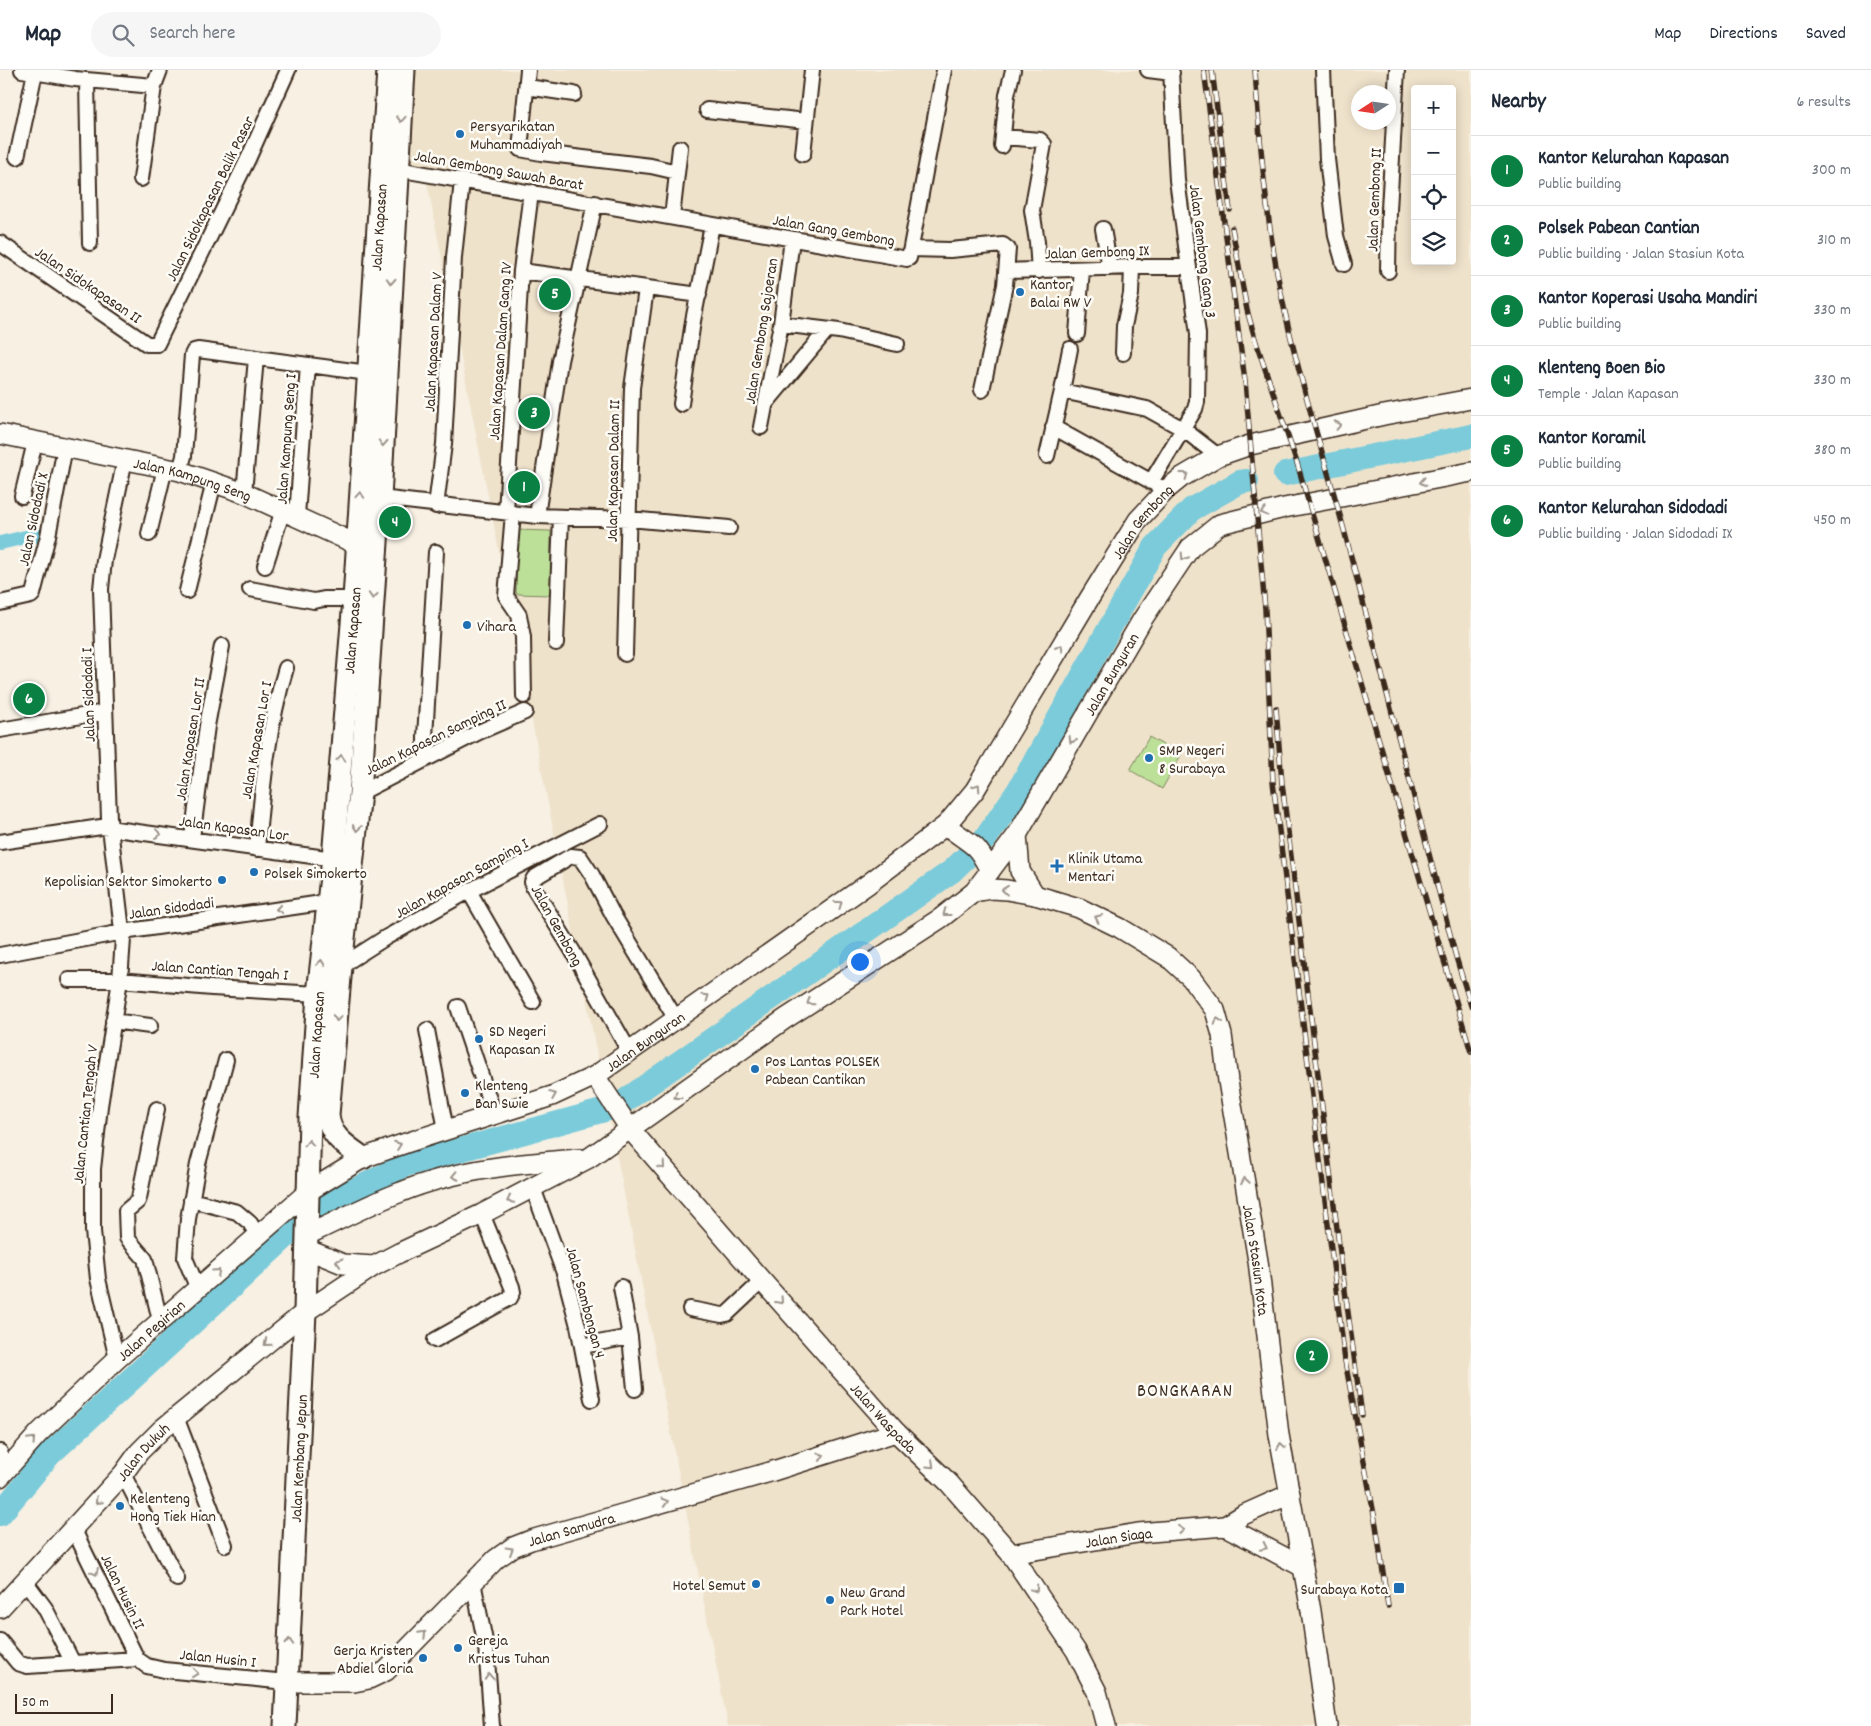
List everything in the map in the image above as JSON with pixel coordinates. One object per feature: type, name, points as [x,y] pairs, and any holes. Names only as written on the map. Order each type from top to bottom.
[{"type":"main road","name":"Jalan Kapasan","points":[[308,1222],[310,1116],[318,994],[328,902],[343,860],[360,793],[368,372],[388,70]]},
{"type":"main road","name":"Jalan Kapasan","points":[[363,1158],[335,1136],[329,1123],[349,900],[343,860],[354,599],[366,546],[380,498],[404,70]]},
{"type":"main road","name":"Jalan Gembong","points":[[946,825],[975,790],[1118,552],[1147,508],[1158,486],[1218,456],[1250,445],[1309,431],[1471,399]]},
{"type":"main road","name":"Jalan Kampung Seng","points":[[0,434],[172,469],[244,493],[366,546]]},
{"type":"main road","name":"Jalan Bunguran","points":[[1017,835],[1142,620],[1190,548],[1220,524],[1284,508],[1471,472]]},
{"type":"main road","name":"Jalan Bunguran","points":[[308,1222],[363,1158],[598,1081],[629,1052],[868,884],[946,825]]},
{"type":"main road","points":[[946,825],[969,843],[983,876]]},
{"type":"main road","points":[[305,1312],[374,1266],[482,1214],[589,1158],[625,1122],[941,918],[983,876],[1017,835]]},
{"type":"main road","points":[[1017,835],[1020,871],[1035,895]]},
{"type":"main road","name":"Jalan Stasiun Kota","points":[[983,876],[1000,889],[1035,895],[1079,908],[1120,928],[1168,957],[1191,978],[1215,1010],[1222,1036],[1258,1261],[1279,1435],[1311,1611],[1327,1726]]},
{"type":"main road","name":"Jalan Waspada","points":[[598,1081],[625,1122],[762,1281],[896,1432],[949,1483],[1011,1554],[1076,1651],[1097,1692],[1106,1726]]},
{"type":"main road","points":[[374,1266],[343,1264],[308,1222],[434,1180],[534,1162],[589,1158]]},
{"type":"main road","name":"Jalan Pegirian","points":[[2,1466],[160,1320],[258,1236],[308,1222]]},
{"type":"main road","name":"Jalan Kembang Jepun","points":[[285,1726],[308,1222]]},
{"type":"main road","name":"Jalan Dukuh","points":[[0,1608],[123,1474],[139,1452],[176,1417],[305,1312]]},
{"type":"main road","name":"Jalan Samudra","points":[[287,1682],[354,1682],[369,1679],[386,1671],[496,1559],[513,1547],[531,1540],[770,1472],[896,1432]]},
{"type":"main road","name":"Jalan Siaga","points":[[1011,1554],[1138,1533],[1225,1526],[1243,1515],[1290,1494]]},
{"type":"main road","points":[[1225,1526],[1303,1567]]},
{"type":"street","points":[[141,179],[154,86],[160,70]]},
{"type":"street","name":"Jalan Sidokapasan Balik Pasar","points":[[160,341],[288,70]]},
{"type":"street","points":[[528,70],[520,149],[651,166],[677,172]]},
{"type":"street","points":[[802,154],[812,70]]},
{"type":"street","name":"Jalan Gang Gembong","points":[[595,203],[907,259],[911,249],[944,70]]},
{"type":"street","points":[[1013,70],[1008,89],[1002,141],[1040,140],[1044,144],[1032,210],[1038,242],[1039,270]]},
{"type":"street","points":[[1148,70],[1172,71]]},
{"type":"street","points":[[1324,70],[1327,159],[1336,236],[1344,264]]},
{"type":"street","name":"Jalan Gembong II","points":[[1388,271],[1389,210],[1397,70]]},
{"type":"street","points":[[18,157],[29,71],[87,80],[154,86]]},
{"type":"street","name":"Jalan Gembong Gang 3","points":[[1158,486],[1197,402],[1198,334],[1176,167],[1172,71]]},
{"type":"street","points":[[87,80],[90,243]]},
{"type":"street","points":[[527,88],[574,94]]},
{"type":"street","points":[[707,110],[806,121]]},
{"type":"street","points":[[672,217],[680,148]]},
{"type":"street","name":"Jalan Gembong Sawah Barat","points":[[397,169],[595,203]]},
{"type":"street","name":"Jalan Kapasan Dalam V","points":[[436,506],[444,444],[454,257],[462,180]]},
{"type":"street","name":"Jalan Kapasan Dalam Gang IV","points":[[524,696],[523,637],[519,615],[506,596],[521,271],[532,192]]},
{"type":"street","points":[[537,516],[560,361],[595,203]]},
{"type":"street","points":[[681,404],[691,333],[712,225]]},
{"type":"street","points":[[1103,229],[1110,268]]},
{"type":"street","name":"Jalan Gembong Sajoeran","points":[[762,427],[781,324],[792,239]]},
{"type":"street","name":"Jalan Sidokapasan II","points":[[0,243],[147,344],[154,346],[160,341]]},
{"type":"street","points":[[911,249],[950,250],[1003,245],[1007,247],[1005,285],[982,390]]},
{"type":"street","points":[[1124,353],[1124,326],[1131,294],[1132,266]]},
{"type":"street","name":"Jalan Gembong IX","points":[[1006,271],[1132,266],[1189,267]]},
{"type":"street","points":[[1077,334],[1082,269]]},
{"type":"street","points":[[521,271],[699,295]]},
{"type":"street","name":"Jalan Kapasan Dalam II","points":[[625,654],[632,388],[646,289]]},
{"type":"street","points":[[781,324],[827,330],[897,344]]},
{"type":"street","points":[[766,402],[827,330]]},
{"type":"street","points":[[1047,456],[1070,349]]},
{"type":"street","points":[[149,534],[172,469],[184,456],[192,355],[194,351],[368,372]]},
{"type":"street","points":[[244,493],[256,358]]},
{"type":"street","name":"Jalan Kampung Seng I","points":[[265,566],[290,513],[308,365]]},
{"type":"street","points":[[772,367],[792,372]]},
{"type":"street","points":[[1062,391],[1147,409],[1183,429],[1218,456]]},
{"type":"street","points":[[1053,427],[1158,486]]},
{"type":"street","points":[[22,496],[35,442]]},
{"type":"street","name":"Jalan Sidodadi X","points":[[0,603],[33,594],[48,536],[65,447]]},
{"type":"street","name":"Jalan Sidodadi I","points":[[123,932],[110,828],[101,589],[104,560],[125,459]]},
{"type":"street","points":[[187,591],[214,482]]},
{"type":"street","points":[[380,498],[436,506],[537,516],[629,520],[729,528]]},
{"type":"street","points":[[556,643],[562,517]]},
{"type":"street","points":[[425,760],[436,552]]},
{"type":"street","points":[[250,589],[314,601],[354,599]]},
{"type":"street","name":"Jalan Kapasan Lor II","points":[[192,838],[207,726],[222,646]]},
{"type":"street","name":"Jalan Kapasan Lor I","points":[[257,849],[263,785],[279,690],[286,668]]},
{"type":"street","points":[[0,730],[105,712]]},
{"type":"street","name":"Jalan Kapasan Samping II","points":[[360,793],[479,732],[525,712]]},
{"type":"street","name":"Jalan Kapasan Samping I","points":[[342,966],[385,938],[469,891],[600,824]]},
{"type":"street","name":"Jalan Kapasan Lor","points":[[0,842],[101,827],[343,860]]},
{"type":"street","name":"Jalan Gembong","points":[[629,1052],[534,887],[532,882],[534,878],[571,856],[580,857],[676,1018]]},
{"type":"street","points":[[469,891],[533,1002]]},
{"type":"street","name":"Jalan Sidodadi","points":[[0,955],[123,932],[349,900]]},
{"type":"street","name":"Jalan Cantian Tengah V","points":[[117,1359],[98,1279],[93,1231],[93,1169],[100,1106],[120,980],[123,932]]},
{"type":"street","name":"Jalan Cantian Tengah I","points":[[69,980],[120,980],[318,994]]},
{"type":"street","points":[[458,1007],[494,1114]]},
{"type":"street","points":[[113,1020],[150,1026]]},
{"type":"street","points":[[427,1030],[446,1130]]},
{"type":"street","points":[[198,1289],[185,1258],[185,1245],[198,1164],[226,1060]]},
{"type":"street","points":[[156,1109],[139,1198],[126,1211],[127,1238],[145,1259],[160,1320]]},
{"type":"street","name":"Jalan Sambongan 4","points":[[533,1188],[564,1273],[582,1346],[592,1399]]},
{"type":"street","points":[[191,1200],[237,1212],[250,1223],[258,1236]]},
{"type":"street","points":[[436,1340],[510,1298],[513,1292],[482,1214]]},
{"type":"street","points":[[690,1309],[722,1315],[727,1314],[762,1281]]},
{"type":"street","points":[[621,1287],[630,1337],[635,1389]]},
{"type":"street","points":[[582,1346],[630,1337]]},
{"type":"street","points":[[176,1417],[225,1545]]},
{"type":"street","points":[[123,1474],[177,1579]]},
{"type":"street","name":"Jalan Husin II","points":[[74,1528],[142,1662]]},
{"type":"street","points":[[26,1581],[45,1608],[73,1663]]},
{"type":"street","points":[[473,1582],[486,1646],[492,1726]]},
{"type":"street","name":"Jalan Husin I","points":[[0,1641],[18,1663],[24,1666],[142,1662],[164,1670],[287,1682]]},
{"type":"shaded area","points":[[405,70],[1471,70],[1471,1726],[728,1726],[424,167],[400,164]]},
{"type":"green space","points":[[517,530],[551,531],[550,595],[516,594]]},
{"type":"green space","points":[[1149,737],[1181,755],[1162,789],[1130,770]]},
{"type":"waterway","points":[[1285,474],[1471,436]]},
{"type":"waterway","points":[[0,1514],[49,1455],[306,1218],[349,1193],[405,1165],[616,1107],[952,871],[985,839],[1018,791],[1155,547],[1192,509],[1240,482],[1247,481]]},
{"type":"waterway","points":[[0,543],[30,536],[46,535]]},
{"type":"railway","points":[[1204,70],[1245,381],[1265,609],[1273,782],[1345,1361],[1376,1525],[1388,1606]]},
{"type":"railway","points":[[1212,70],[1230,210]]},
{"type":"railway","points":[[1255,70],[1261,154],[1268,210],[1276,265],[1288,325],[1456,957],[1471,1006]]},
{"type":"railway","points":[[1232,228],[1247,310],[1256,342],[1297,463],[1471,1052]]},
{"type":"railway","points":[[1276,708],[1282,783],[1362,1415]]},
{"type":"place","name":"Persyarikatan Muhammadiyah","points":[[460,134]]},
{"type":"place","name":"Kantor Balai RW V","points":[[1020,292]]},
{"type":"place","name":"Kantor Koramil","points":[[555,294]]},
{"type":"place","name":"Kantor Koperasi Usaha Mandiri","points":[[534,413]]},
{"type":"place","name":"Kantor Kelurahan Kapasan","points":[[524,487]]},
{"type":"place","name":"Klenteng Boen Bio","points":[[395,522]]},
{"type":"place","name":"Vihara","points":[[467,625]]},
{"type":"place","name":"Kantor Kelurahan Sidodadi","points":[[29,699]]},
{"type":"place","name":"SMP Negeri 8 Surabaya","points":[[1149,758]]},
{"type":"place","name":"Klinik Utama Mentari","points":[[1057,866]]},
{"type":"place","name":"Polsek Simokerto","points":[[254,872]]},
{"type":"place","name":"Kepolisian Sektor Simokerto","points":[[222,880]]},
{"type":"place","name":"SD Negeri Kapasan IX","points":[[479,1039]]},
{"type":"place","name":"Pos Lantas POLSEK Pabean Cantikan","points":[[755,1069]]},
{"type":"place","name":"Klenteng Ban Swie","points":[[465,1093]]},
{"type":"place","name":"Polsek Pabean Cantian","points":[[1312,1356]]},
{"type":"place","name":"Kelenteng Hong Tiek Hian","points":[[120,1506]]},
{"type":"place","name":"Hotel Semut","points":[[756,1584]]},
{"type":"place","name":"Surabaya Kota","points":[[1399,1588]]},
{"type":"place","name":"New Grand Park Hotel","points":[[830,1600]]},
{"type":"place","name":"Gereja Kristus Tuhan","points":[[458,1648]]},
{"type":"place","name":"Gerja Kristen Abdiel Gloria","points":[[423,1658]]},
{"type":"district","name":"BONGKARAN","points":[[1185,1389]]}]
